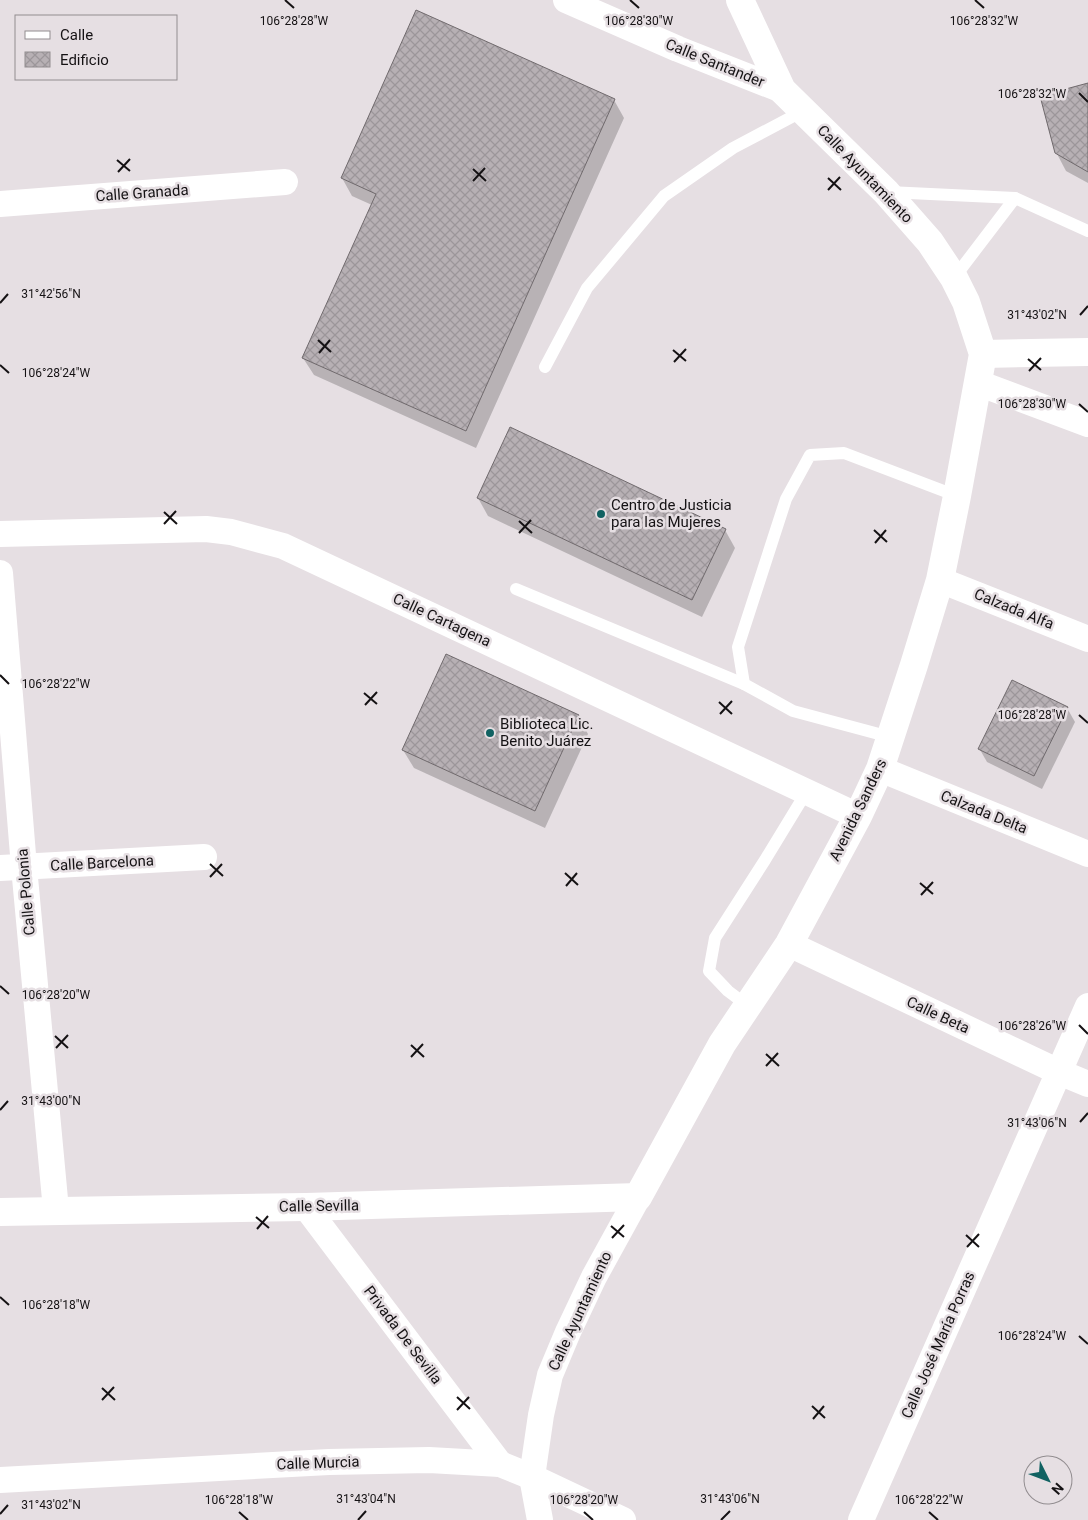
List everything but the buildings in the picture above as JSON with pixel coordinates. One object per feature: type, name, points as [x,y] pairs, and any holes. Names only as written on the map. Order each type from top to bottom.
[{"type":"main road","name":"Calle Ayuntamiento","points":[[740,0],[782,90],[886,192],[930,242],[954,278],[966,302],[983,354]]},
{"type":"main road","points":[[983,354],[1088,352]]},
{"type":"main road","name":"Avenida Sanders","points":[[638,1197],[722,1044],[789,944],[858,816],[880,769],[940,580],[958,496],[983,354]]},
{"type":"main road","name":"Calle Sevilla","points":[[0,1212],[306,1207],[638,1197]]},
{"type":"street","name":"Calle Santander","points":[[566,0],[678,49],[782,90]]},
{"type":"street","name":"Calle Granada","points":[[0,204],[285,182]]},
{"type":"street","points":[[978,383],[1088,424]]},
{"type":"street","name":"Calle Cartagena","points":[[0,534],[206,529],[231,532],[283,546],[858,816]]},
{"type":"street","name":"Calle Polonia","points":[[0,573],[12,867],[56,1210]]},
{"type":"street","name":"Calzada Alfa","points":[[940,580],[1088,639]]},
{"type":"street","name":"Calzada Delta","points":[[880,769],[1088,854]]},
{"type":"street","name":"Calle Barcelona","points":[[12,867],[204,858]]},
{"type":"street","name":"Calle Beta","points":[[789,944],[1088,1084]]},
{"type":"street","name":"Calle José María Porras","points":[[861,1520],[1088,1006]]},
{"type":"street","name":"Calle Ayuntamiento","points":[[540,1520],[532,1477],[541,1415],[550,1375],[594,1277],[638,1197]]},
{"type":"street","name":"Privada De Sevilla","points":[[306,1207],[500,1464]]},
{"type":"street","name":"Calle Murcia","points":[[0,1480],[329,1462],[429,1460],[500,1464],[623,1520]]},
{"type":"lane","points":[[545,367],[587,288],[664,196],[733,148],[803,111]]},
{"type":"lane","points":[[886,192],[1015,198],[1088,231]]},
{"type":"lane","points":[[954,278],[1015,198]]},
{"type":"lane","points":[[744,684],[738,647],[786,499],[810,455],[844,453],[958,496]]},
{"type":"lane","points":[[516,589],[744,684],[793,711],[890,737]]},
{"type":"lane","points":[[748,1006],[728,991],[709,971],[715,938],[807,791]]},
{"type":"place","name":"Centro de Justicia para las Mujeres","points":[[601,514]]},
{"type":"place","name":"Biblioteca Lic. Benito Juárez","points":[[490,733]]}]
